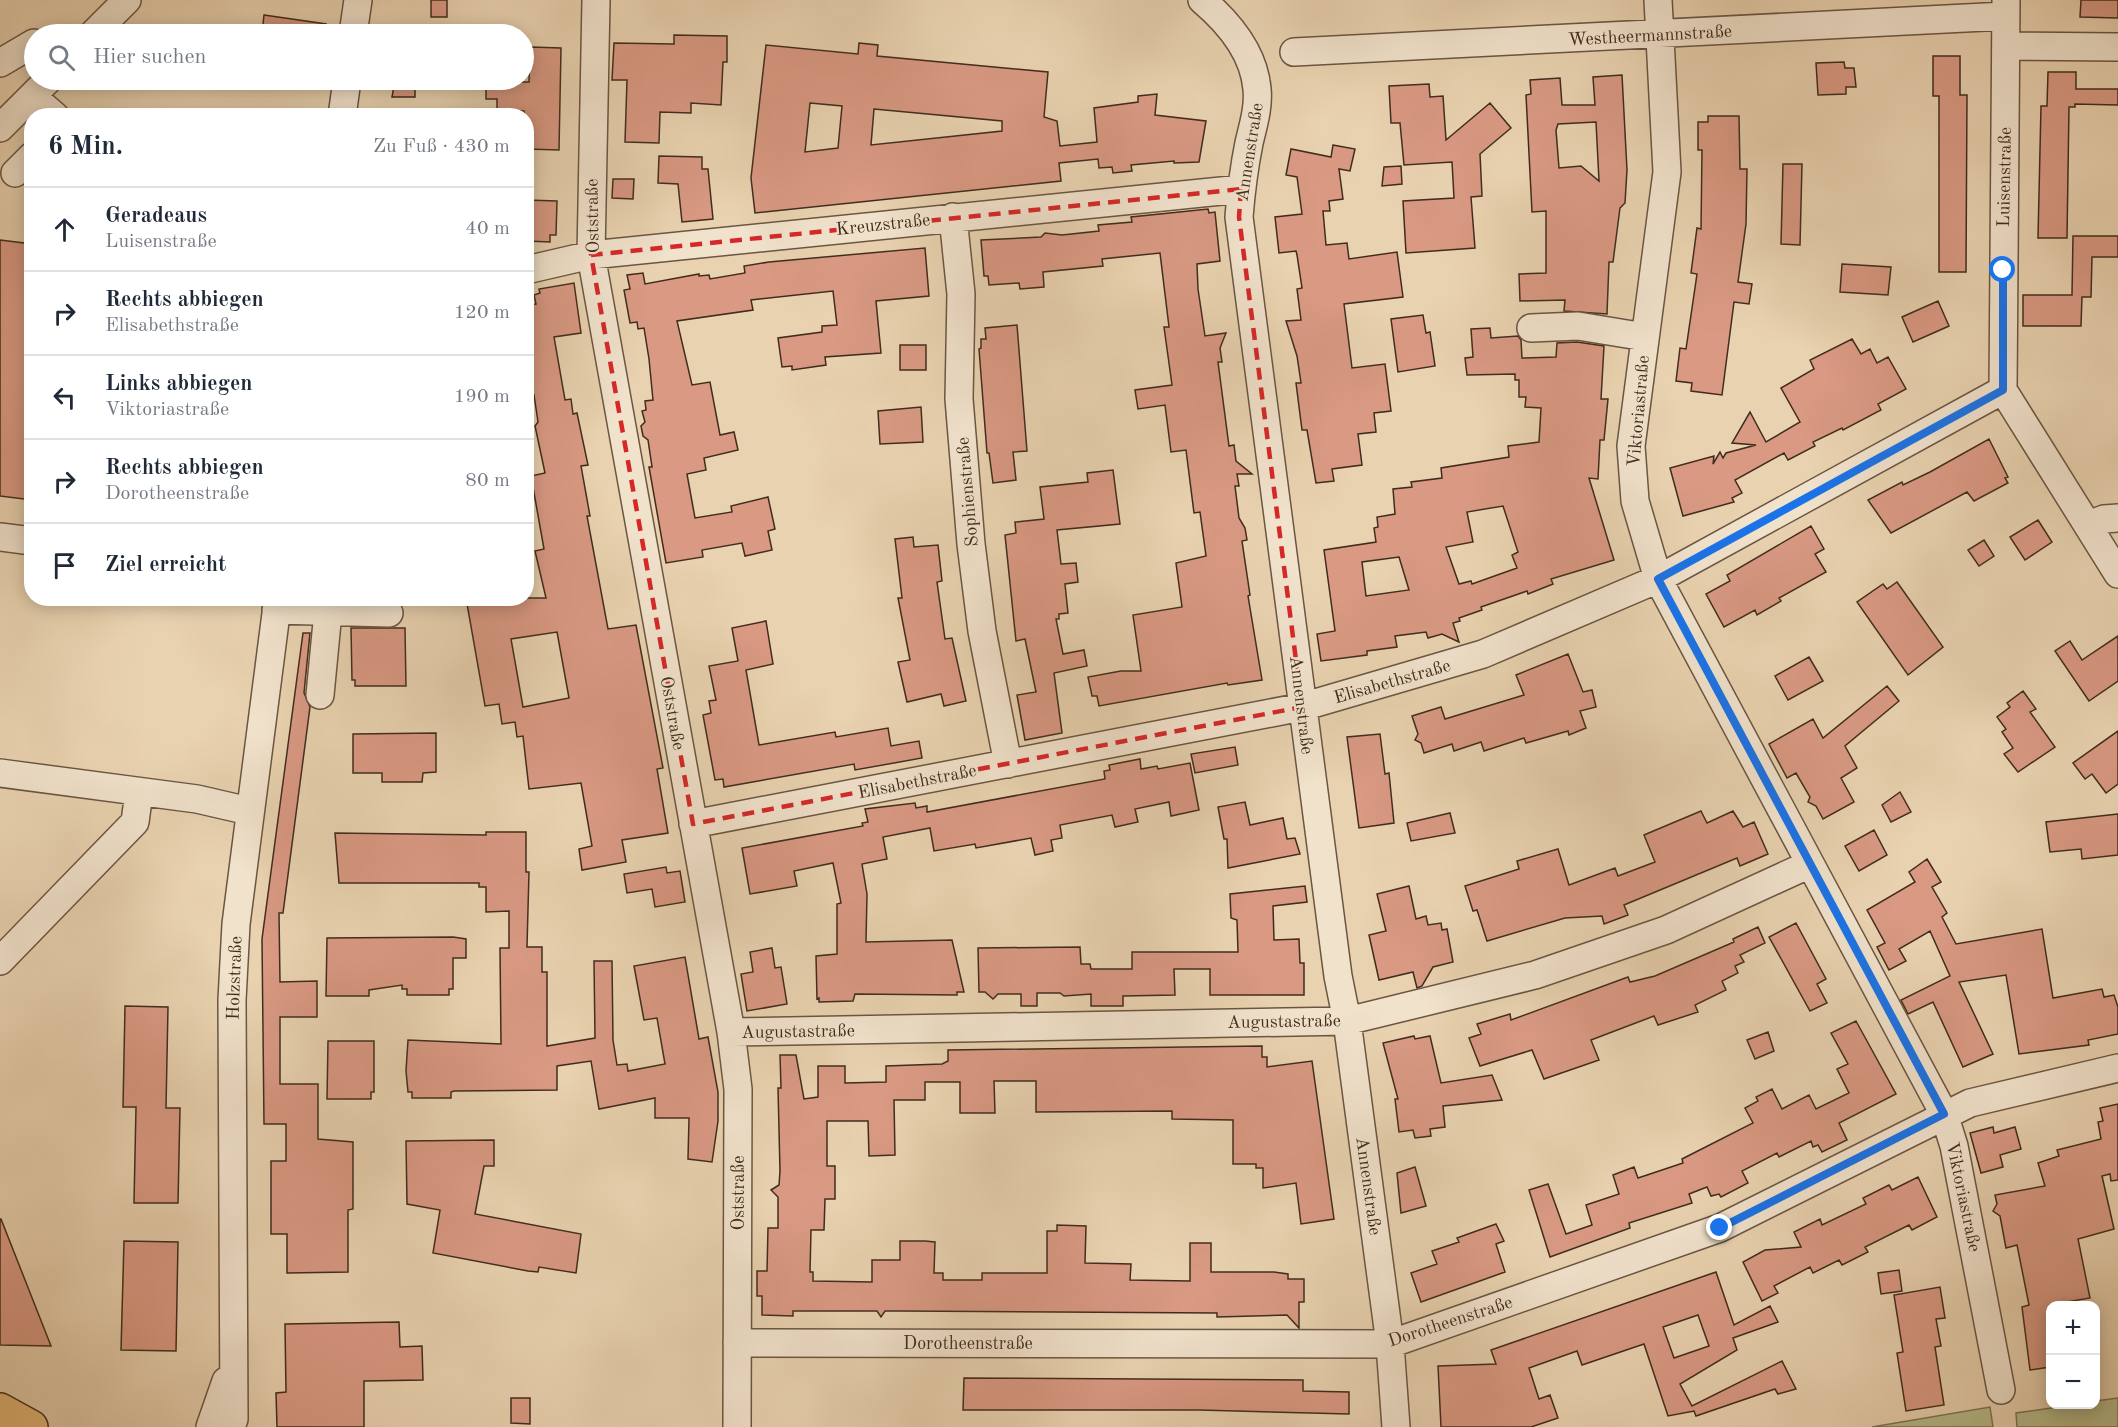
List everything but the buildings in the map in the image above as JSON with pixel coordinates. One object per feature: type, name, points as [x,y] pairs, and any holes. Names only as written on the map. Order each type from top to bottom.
[{"type":"main road","points":[[0,1410],[31,1427]]},
{"type":"street","points":[[103,24],[127,0]]},
{"type":"street","points":[[354,24],[358,0]]},
{"type":"street","name":"Oststraße","points":[[596,0],[591,255],[732,1032],[738,1089],[738,1427]]},
{"type":"street","name":"Annenstraße","points":[[1202,0],[1225,20],[1245,51],[1257,88],[1257,106],[1241,189],[1239,217],[1338,976],[1347,1021],[1390,1344],[1396,1427]]},
{"type":"street","name":"Viktoriastraße","points":[[1658,0],[1667,172],[1631,446],[1635,501],[1658,579],[1944,1114],[1954,1146],[2001,1390]]},
{"type":"street","name":"Westheermannstraße","points":[[1294,52],[1661,34],[2006,8]]},
{"type":"street","name":"Luisenstraße","points":[[2003,390],[2006,8]]},
{"type":"street","points":[[2006,46],[2118,47]]},
{"type":"street","points":[[0,63],[24,49]]},
{"type":"street","points":[[0,128],[38,90]]},
{"type":"street","points":[[41,90],[51,108]]},
{"type":"street","points":[[343,108],[346,90]]},
{"type":"street","name":"Kreuzstraße","points":[[534,268],[591,255],[1241,189]]},
{"type":"street","name":"Sophienstraße","points":[[953,217],[961,294],[959,399],[971,543],[982,631],[1008,764]]},
{"type":"street","points":[[1531,328],[1578,326],[1646,337]]},
{"type":"street","points":[[2003,390],[2118,574]]},
{"type":"street","name":"Elisabethstraße","points":[[693,824],[1302,707],[1483,654],[1658,579],[2003,390]]},
{"type":"street","points":[[2088,525],[2104,519],[2118,518]]},
{"type":"street","points":[[0,537],[24,540]]},
{"type":"street","name":"Holzstraße","points":[[231,1427],[233,1360],[232,1000],[237,904],[277,606]]},
{"type":"street","points":[[290,606],[328,612],[389,613]]},
{"type":"street","points":[[320,695],[328,612]]},
{"type":"street","points":[[0,773],[197,800],[249,811]]},
{"type":"street","points":[[0,961],[135,822],[139,792]]},
{"type":"street","name":"Augustastraße","points":[[732,1032],[1347,1021],[1535,975],[1655,934],[1809,864]]},
{"type":"street","name":"Dorotheenstraße","points":[[737,1343],[1390,1344],[1720,1228],[1970,1103],[2118,1068]]},
{"type":"street","name":"Holzstraße","points":[[210,1427],[233,1360]]},
{"type":"highlighted area","points":[[1241,189],[1239,217],[1302,707],[693,824],[591,255]]},
{"type":"green space","points":[[2118,1398],[2118,1427],[2017,1427],[2016,1413],[2046,1409],[2100,1409],[2100,1400]]},
{"type":"green space","points":[[1990,1407],[1993,1427],[1872,1427]]},
{"type":"route","points":[[1720,1228],[1944,1114],[1658,579],[2003,390],[2003,270]]}]
